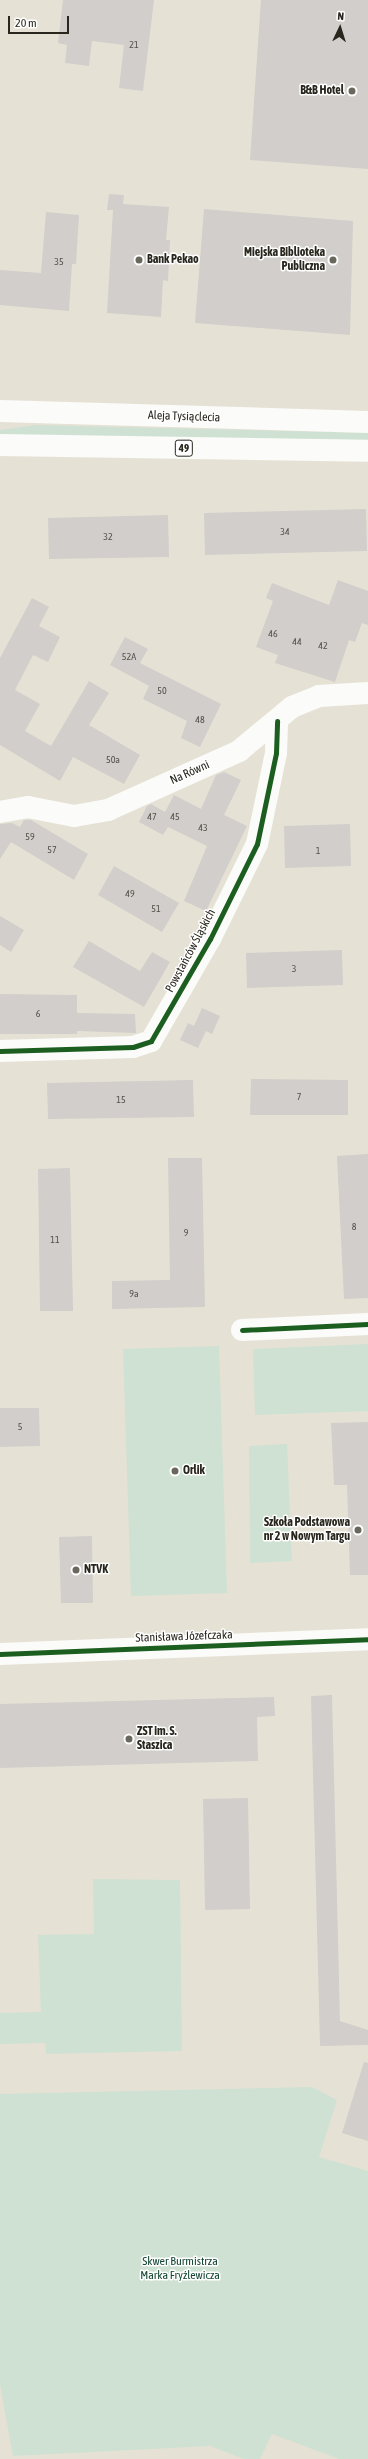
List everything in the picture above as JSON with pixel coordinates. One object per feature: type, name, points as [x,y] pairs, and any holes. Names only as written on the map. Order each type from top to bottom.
[{"type":"street","name":"Aleja Tysiąclecia","points":[[0,411],[368,422]]},
{"type":"street","name":"49","points":[[0,445],[368,451]]},
{"type":"street","name":"Na Równi","points":[[0,812],[28,807],[74,816],[108,810],[239,751],[292,707],[319,696],[368,693]]},
{"type":"street","name":"Powstańców Śląskich","points":[[0,1051],[133,1047],[151,1041],[210,939],[257,844],[276,753],[277,721]]},
{"type":"street","points":[[242,1330],[368,1324]]},
{"type":"street","name":"Stanisława Józefczaka","points":[[0,1654],[368,1639]]},
{"type":"green space","points":[[37,425],[368,433],[368,442],[0,435],[0,430]]},
{"type":"green space","points":[[368,1344],[368,1411],[255,1415],[253,1349]]},
{"type":"green space","name":"Orlik","points":[[219,1346],[227,1593],[131,1596],[123,1349]]},
{"type":"green space","points":[[287,1444],[292,1561],[250,1563],[249,1446]]},
{"type":"green space","points":[[93,1879],[180,1880],[182,2051],[46,2054],[45,2043],[0,2044],[0,2013],[41,2012],[38,1935],[94,1934]]},
{"type":"green space","name":"Skwer Burmistrza Marka Fryźlewicza","points":[[312,2087],[337,2100],[319,2157],[368,2171],[368,2459],[339,2459],[272,2434],[260,2459],[244,2459],[210,2446],[13,2456],[0,2385],[0,2094]]},
{"type":"building","points":[[63,0],[154,0],[143,91],[119,88],[124,45],[92,41],[89,66],[65,63],[67,45],[58,43]]},
{"type":"building","points":[[261,0],[368,0],[368,169],[250,160]]},
{"type":"building","name":"Bank Pekao","points":[[109,194],[124,195],[123,204],[169,207],[166,240],[170,240],[168,281],[163,280],[161,317],[107,313],[113,210],[107,210]]},
{"type":"building","points":[[204,209],[353,221],[350,335],[195,323]]},
{"type":"building","points":[[46,212],[79,215],[76,264],[72,264],[69,311],[0,305],[0,270],[41,273]]},
{"type":"building","points":[[366,509],[367,551],[205,555],[204,513]]},
{"type":"building","points":[[168,515],[169,557],[49,559],[48,518]]},
{"type":"building","points":[[338,580],[368,591],[368,625],[362,623],[355,642],[349,640],[335,682],[275,663],[278,655],[256,647],[273,601],[266,598],[272,583],[329,605]]},
{"type":"building","points":[[32,598],[49,607],[39,626],[60,637],[48,662],[33,655],[15,690],[40,704],[25,731],[51,746],[89,681],[109,693],[89,725],[140,755],[124,784],[73,757],[60,781],[0,745],[0,658]]},
{"type":"building","points":[[125,637],[148,649],[140,663],[221,704],[200,747],[181,738],[187,721],[143,699],[149,686],[110,665]]},
{"type":"building","points":[[224,772],[241,780],[224,815],[247,826],[206,911],[184,901],[207,846],[168,827],[163,835],[139,822],[147,806],[151,804],[165,812],[174,795],[201,809],[216,775]]},
{"type":"building","points":[[24,820],[31,820],[88,854],[74,880],[11,842],[0,859],[0,824],[12,823],[20,827]]},
{"type":"building","points":[[350,824],[351,866],[285,868],[284,826]]},
{"type":"building","points":[[114,866],[179,903],[162,932],[98,895]]},
{"type":"building","points":[[0,916],[24,930],[11,952],[0,945]]},
{"type":"building","points":[[89,941],[140,971],[152,952],[170,962],[144,1007],[73,967]]},
{"type":"building","points":[[342,950],[343,985],[247,988],[246,953]]},
{"type":"building","points":[[0,994],[77,995],[77,1013],[135,1014],[136,1033],[77,1031],[77,1034],[0,1034]]},
{"type":"building","points":[[202,1008],[220,1016],[212,1034],[206,1031],[198,1048],[180,1040],[188,1023],[194,1026]]},
{"type":"building","points":[[251,1079],[348,1080],[348,1115],[250,1115]]},
{"type":"building","points":[[193,1080],[194,1117],[48,1119],[47,1083]]},
{"type":"building","points":[[368,1154],[368,1298],[344,1299],[337,1156]]},
{"type":"building","points":[[168,1158],[202,1158],[205,1307],[112,1309],[112,1281],[170,1280]]},
{"type":"building","points":[[70,1168],[73,1311],[40,1311],[38,1169]]},
{"type":"building","points":[[0,1408],[39,1408],[40,1446],[0,1447]]},
{"type":"building","name":"Szkoła Podstawowa nr 2 w Nowym Targu","points":[[368,1422],[368,1575],[350,1575],[347,1485],[334,1485],[331,1423]]},
{"type":"building","name":"NTVK","points":[[92,1536],[93,1603],[61,1603],[59,1537]]},
{"type":"building","points":[[332,1695],[340,2021],[368,2030],[368,2045],[320,2046],[311,1696]]},
{"type":"building","name":"ZST im. S. Staszica","points":[[274,1697],[275,1716],[257,1717],[258,1761],[0,1768],[0,1704]]},
{"type":"building","points":[[248,1798],[250,1909],[205,1910],[203,1799]]},
{"type":"building","points":[[364,2062],[368,2063],[368,2141],[342,2133]]},
{"type":"cycle path","points":[[0,1051],[133,1047],[151,1041],[210,939],[257,844],[276,753],[277,721]]},
{"type":"cycle path","points":[[242,1330],[368,1324]]},
{"type":"cycle path","points":[[0,1654],[368,1639]]},
{"type":"place","name":"B&B Hotel","points":[[352,91]]},
{"type":"place","name":"Bank Pekao","points":[[139,260]]},
{"type":"place","name":"Miejska Biblioteka Publiczna","points":[[333,260]]},
{"type":"place","name":"Orlik","points":[[175,1471]]},
{"type":"place","name":"Szkoła Podstawowa nr 2 w Nowym Targu","points":[[358,1530]]},
{"type":"place","name":"NTVK","points":[[76,1570]]},
{"type":"place","name":"ZST im. S. Staszica","points":[[129,1739]]}]
